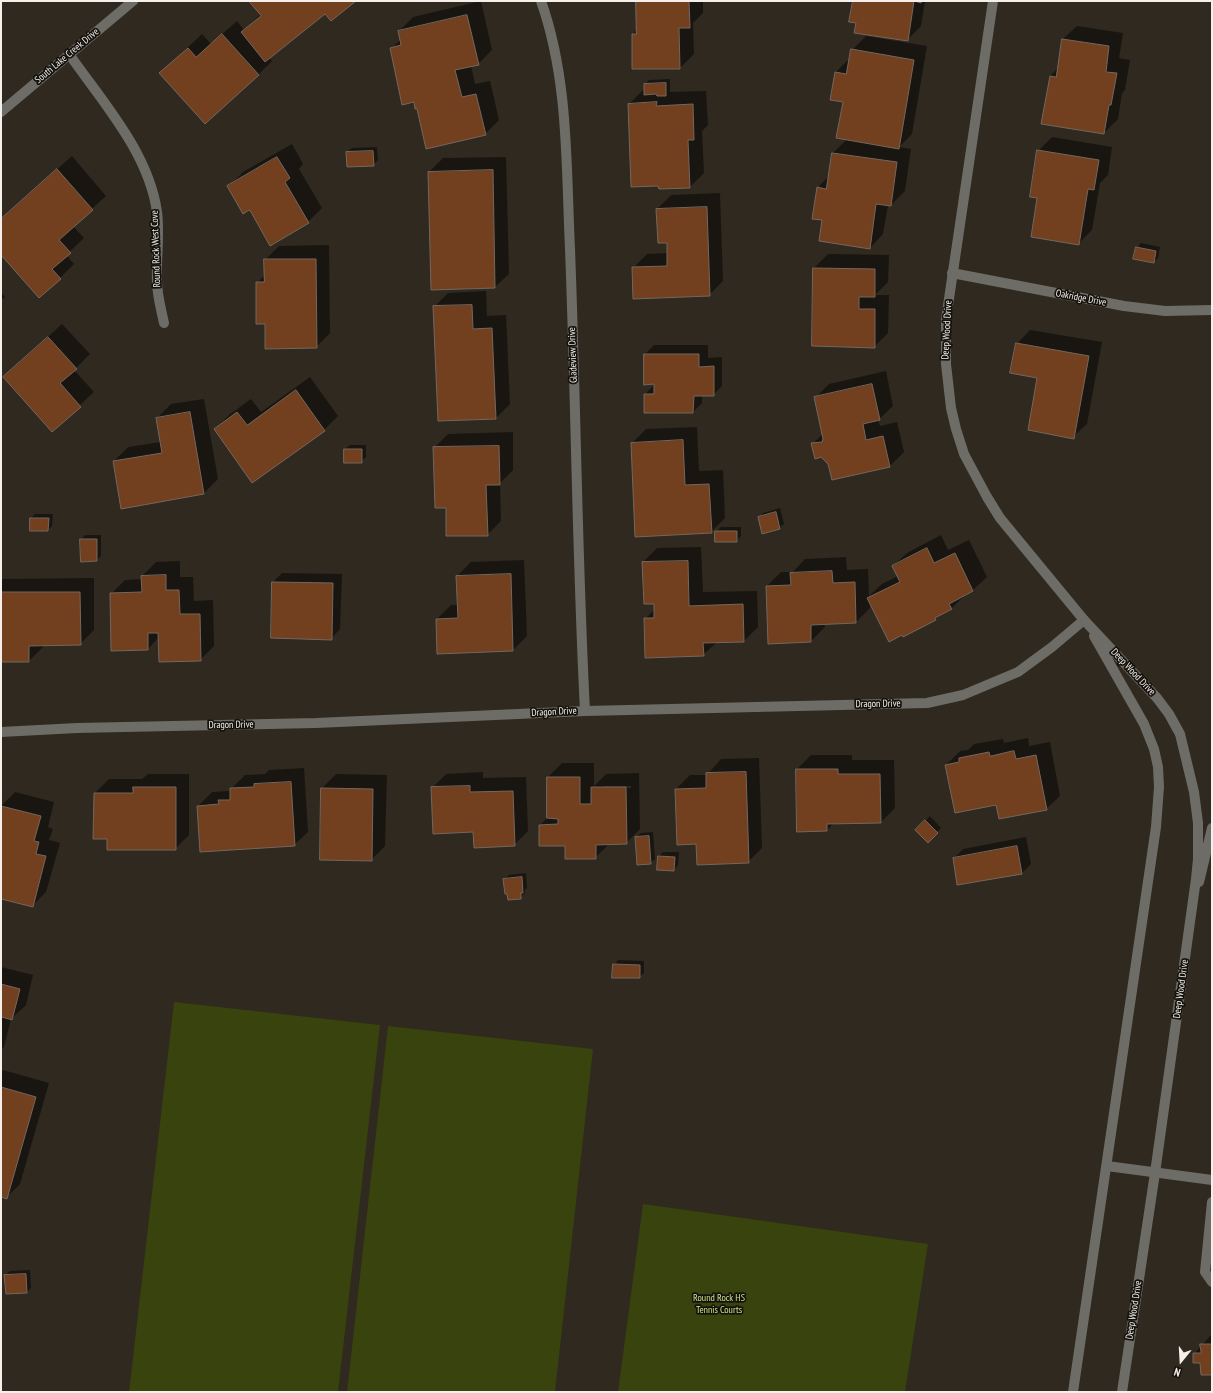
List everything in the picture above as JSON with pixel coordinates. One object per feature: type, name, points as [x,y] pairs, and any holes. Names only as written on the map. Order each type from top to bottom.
[{"type":"street","name":"South Lake Creek Drive","points":[[1,112],[132,1]]},
{"type":"street","name":"Gladeview Drive","points":[[541,1],[555,52],[563,101],[572,289],[584,711]]},
{"type":"street","name":"Deep Wood Drive","points":[[993,1],[946,319],[946,364],[951,408],[956,429],[964,454],[1000,518],[1084,620],[1157,698],[1169,714],[1180,734],[1194,792],[1198,823],[1198,859],[1192,909],[1155,1173],[1122,1392]]},
{"type":"street","name":"Round Rock West Cove","points":[[69,54],[128,137],[148,176],[157,211],[158,299],[164,323]]},
{"type":"street","name":"Oakridge Drive","points":[[952,273],[1124,306],[1165,311],[1212,310]]},
{"type":"street","name":"Dragon Drive","points":[[1,732],[77,728],[316,723],[584,711],[927,703],[963,695],[1018,672],[1052,647],[1084,620]]},
{"type":"street","name":"Deep Wood Drive","points":[[1072,1392],[1107,1166],[1156,827],[1159,787],[1158,768],[1154,749],[1144,724],[1084,620]]},
{"type":"street","points":[[1192,909],[1212,828]]},
{"type":"street","points":[[1107,1166],[1212,1180]]},
{"type":"street","points":[[1212,1202],[1205,1272],[1212,1282]]},
{"type":"green space","points":[[174,1002],[380,1025],[338,1392],[129,1392]]},
{"type":"green space","points":[[388,1026],[593,1049],[555,1392],[347,1392]]},
{"type":"green space","name":"Round Rock HS Tennis Courts","points":[[643,1204],[928,1244],[905,1392],[618,1392]]},
{"type":"building","points":[[249,1],[356,1],[331,21],[325,14],[265,62],[241,32],[261,16]]},
{"type":"building","points":[[636,1],[689,1],[690,28],[679,28],[680,69],[632,69],[632,34],[636,34]]},
{"type":"building","points":[[853,1],[914,1],[908,41],[854,33],[856,23],[849,22]]},
{"type":"building","points":[[467,15],[479,65],[455,70],[462,97],[476,94],[486,135],[426,149],[414,102],[402,105],[390,48],[401,45],[398,31]]},
{"type":"building","points":[[222,34],[259,75],[205,124],[159,73],[188,48],[196,57]]},
{"type":"building","points":[[1062,39],[1109,46],[1106,72],[1117,73],[1104,134],[1041,124],[1050,76],[1056,77]]},
{"type":"building","points":[[851,49],[914,60],[899,149],[836,138],[843,102],[830,100],[835,72],[846,74]]},
{"type":"building","points":[[666,83],[666,96],[657,96],[656,94],[644,95],[644,84]]},
{"type":"building","points":[[657,102],[656,106],[693,104],[694,140],[688,140],[690,188],[659,189],[658,186],[631,187],[628,104]]},
{"type":"building","points":[[1037,150],[1099,160],[1094,190],[1088,189],[1079,245],[1031,237],[1037,198],[1030,197]]},
{"type":"building","points":[[373,151],[374,166],[347,167],[346,152]]},
{"type":"building","points":[[832,153],[897,162],[891,206],[876,204],[870,249],[819,241],[822,220],[812,219],[817,187],[826,189]]},
{"type":"building","points":[[277,157],[290,178],[285,182],[309,223],[270,246],[251,212],[249,210],[243,214],[227,186]]},
{"type":"building","points":[[57,169],[93,210],[59,240],[71,253],[52,269],[61,279],[39,298],[1,255],[1,219]]},
{"type":"building","points":[[493,170],[495,288],[431,290],[428,172]]},
{"type":"building","points":[[707,207],[710,296],[633,299],[632,267],[667,266],[667,243],[658,243],[656,209]]},
{"type":"building","points":[[1136,247],[1156,251],[1154,263],[1133,259]]},
{"type":"building","points":[[264,259],[316,259],[317,348],[265,349],[265,324],[256,324],[256,282],[264,282]]},
{"type":"building","points":[[813,268],[875,269],[875,297],[859,297],[859,309],[875,309],[875,348],[812,346]]},
{"type":"building","points":[[472,305],[473,329],[492,328],[496,419],[438,421],[433,306]]},
{"type":"building","points":[[48,337],[77,369],[60,383],[81,407],[52,432],[3,377]]},
{"type":"building","points":[[1016,343],[1089,356],[1074,439],[1028,430],[1037,378],[1010,373]]},
{"type":"building","points":[[644,354],[699,354],[699,367],[714,366],[714,396],[694,396],[693,413],[644,413],[644,394],[654,394],[654,384],[644,385]]},
{"type":"building","points":[[872,384],[880,420],[863,424],[866,440],[883,436],[890,467],[832,480],[828,464],[821,457],[815,459],[811,443],[822,442],[823,439],[814,397]]},
{"type":"building","points":[[296,390],[325,431],[252,483],[214,429],[237,412],[247,425]]},
{"type":"building","points":[[190,412],[204,494],[121,509],[113,461],[162,453],[156,418]]},
{"type":"building","points":[[683,440],[685,485],[709,484],[712,533],[635,537],[631,443]]},
{"type":"building","points":[[499,446],[500,485],[486,485],[488,536],[446,536],[446,508],[435,508],[433,447]]},
{"type":"building","points":[[344,449],[362,449],[362,463],[344,463]]},
{"type":"building","points":[[776,512],[780,529],[762,534],[758,517]]},
{"type":"building","points":[[30,518],[49,518],[48,531],[30,531]]},
{"type":"building","points":[[715,531],[737,531],[737,542],[715,542]]},
{"type":"building","points":[[80,539],[97,539],[97,561],[81,562]]},
{"type":"building","points":[[927,548],[934,563],[955,553],[973,591],[949,604],[952,609],[935,618],[936,620],[903,637],[902,635],[889,642],[867,598],[900,582],[892,566]]},
{"type":"building","points":[[688,561],[689,606],[743,604],[744,642],[703,643],[704,656],[645,658],[644,618],[654,618],[654,604],[644,604],[642,562]]},
{"type":"building","points":[[832,571],[833,583],[855,582],[856,623],[811,625],[811,642],[768,644],[766,586],[791,585],[790,573]]},
{"type":"building","points":[[511,574],[513,651],[437,654],[436,619],[458,618],[456,576]]},
{"type":"building","points":[[166,575],[166,590],[179,590],[180,614],[200,614],[201,661],[159,662],[158,633],[148,633],[148,650],[111,651],[110,593],[142,592],[141,576]]},
{"type":"building","points":[[272,582],[333,583],[332,640],[271,638]]},
{"type":"building","points":[[1,592],[80,592],[81,645],[29,646],[29,662],[1,662]]},
{"type":"building","points":[[1014,751],[1016,759],[1036,755],[1047,810],[999,819],[996,805],[955,813],[945,765],[959,762],[959,758],[989,752],[990,756]]},
{"type":"building","points":[[796,769],[838,769],[838,774],[880,774],[881,823],[827,824],[827,831],[797,832]]},
{"type":"building","points":[[746,772],[749,863],[697,865],[696,844],[677,845],[675,789],[706,788],[706,773]]},
{"type":"building","points":[[547,777],[580,777],[580,804],[591,804],[591,787],[626,787],[627,844],[596,845],[596,859],[565,859],[565,846],[539,846],[539,825],[558,824],[558,819],[547,818]]},
{"type":"building","points":[[291,782],[295,846],[200,852],[197,806],[219,804],[218,800],[230,800],[230,788],[254,787],[254,784]]},
{"type":"building","points":[[470,786],[470,792],[513,791],[515,846],[474,848],[473,832],[433,834],[431,787]]},
{"type":"building","points":[[133,787],[176,787],[176,850],[107,850],[107,839],[93,839],[94,793],[133,793]]},
{"type":"building","points":[[321,788],[373,789],[372,861],[320,860]]},
{"type":"building","points":[[1,806],[41,816],[34,841],[39,842],[36,854],[46,856],[33,907],[1,899]]},
{"type":"building","points":[[925,820],[938,833],[928,843],[915,830]]},
{"type":"building","points":[[649,836],[651,864],[637,865],[635,837]]},
{"type":"building","points":[[1017,846],[1022,874],[957,885],[953,858]]},
{"type":"building","points":[[658,856],[675,857],[674,871],[657,870]]},
{"type":"building","points":[[522,877],[523,893],[521,893],[521,899],[508,900],[507,894],[505,894],[503,879]]},
{"type":"building","points":[[613,964],[640,965],[640,978],[612,978]]},
{"type":"building","points":[[1,984],[20,989],[12,1020],[2,1017],[1,1020]]},
{"type":"building","points":[[1,1087],[36,1097],[7,1199],[1,1197]]},
{"type":"building","points":[[26,1274],[27,1293],[6,1294],[4,1275]]},
{"type":"building","points":[[1200,1344],[1212,1344],[1212,1375],[1201,1375],[1200,1363],[1193,1363],[1193,1353],[1201,1353]]}]
